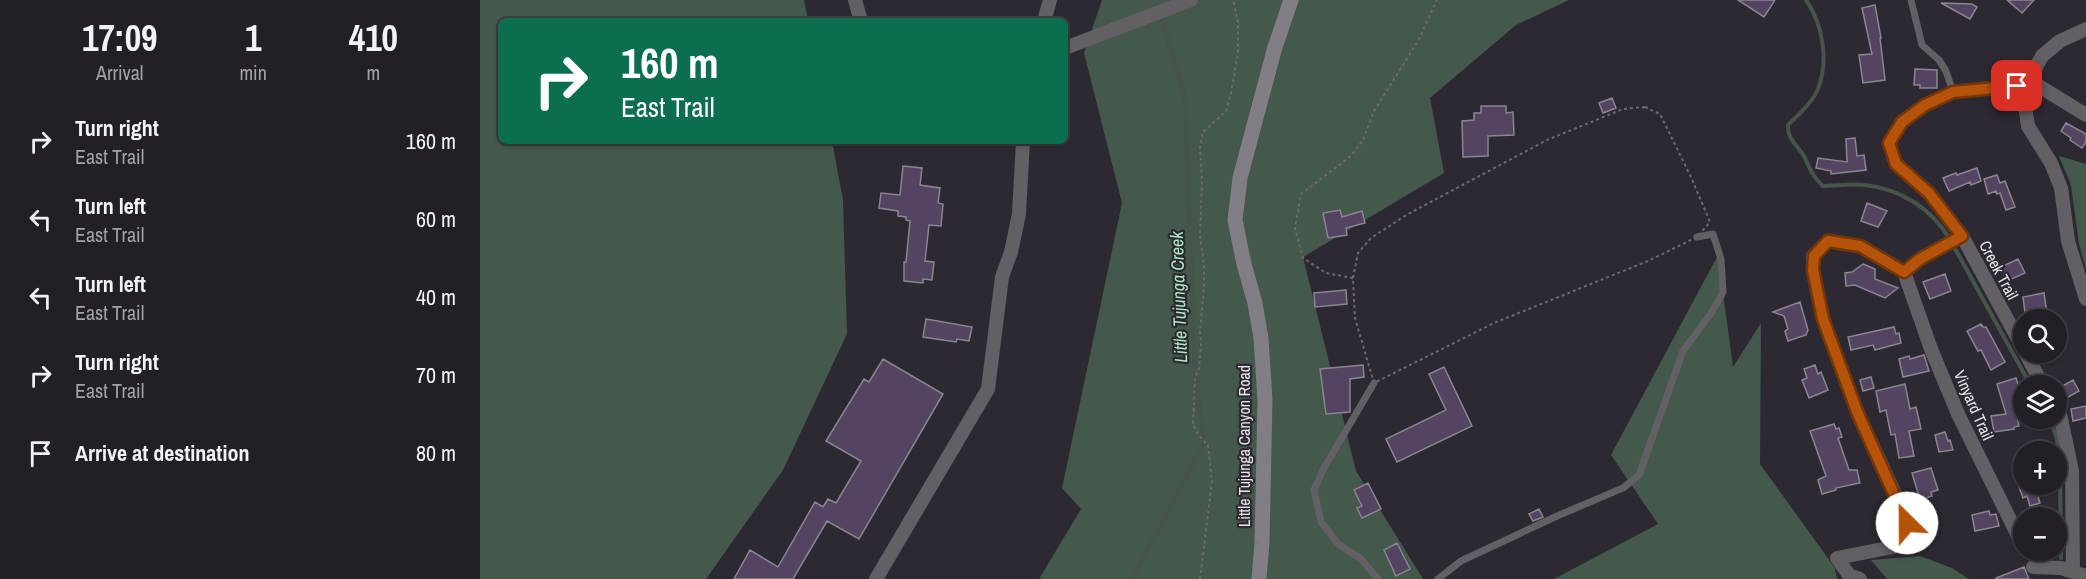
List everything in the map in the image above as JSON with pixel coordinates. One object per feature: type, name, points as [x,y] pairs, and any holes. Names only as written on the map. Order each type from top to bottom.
[{"type":"main road","name":"Little Tujunga Canyon Road","points":[[1259,579],[1265,400],[1261,338],[1235,220],[1240,178],[1275,47],[1291,0]]},
{"type":"street","points":[[855,0],[860,18]]},
{"type":"street","points":[[1045,18],[1050,0]]},
{"type":"street","points":[[1068,47],[1191,0]]},
{"type":"street","points":[[2086,29],[2060,41],[2046,51],[2036,65],[2024,95],[2025,117],[2061,188],[2068,241],[2086,299]]},
{"type":"street","points":[[1953,92],[2027,84],[2039,86],[2086,115]]},
{"type":"street","name":"Creek Trail","points":[[1953,92],[1925,105],[1902,122],[1889,143],[1896,164],[1929,193],[1960,237],[2013,331]]},
{"type":"street","points":[[876,579],[988,389],[1002,277],[1011,252],[1019,214],[1023,144]]},
{"type":"street","points":[[1860,579],[1849,575],[1837,558],[1893,547],[1912,537],[1902,509],[1858,414],[1823,319],[1813,270],[1814,256],[1828,241],[1860,246],[1904,272],[1920,259],[1960,237]]},
{"type":"street","name":"Vinyard Trail","points":[[1904,272],[1931,349],[1958,414],[2013,526]]},
{"type":"street","points":[[2033,573],[2061,568],[2080,574],[2072,471],[2063,429]]},
{"type":"lane","points":[[1911,0],[1922,45],[1939,60],[1946,71],[1953,92]]},
{"type":"lane","points":[[1438,579],[1461,561],[1623,488],[1639,475],[1683,351],[1712,312],[1723,292],[1721,259],[1713,234],[1697,237]]},
{"type":"lane","points":[[1374,383],[1314,489],[1321,522],[1338,544],[1361,559],[1378,579]]},
{"type":"path","points":[[1200,579],[1212,481],[1208,445],[1198,435],[1193,424],[1195,377],[1202,345],[1200,332],[1204,276],[1200,236],[1202,181],[1200,147],[1203,132],[1226,111],[1231,93],[1238,53],[1238,22],[1233,0]]},
{"type":"path","points":[[1353,278],[1326,273],[1303,258],[1295,228],[1301,194],[1351,156],[1363,140],[1374,111],[1418,41],[1437,0]]},
{"type":"path","points":[[1645,107],[1660,114],[1710,222],[1697,237],[1648,261],[1494,323],[1374,383],[1355,318],[1353,278],[1358,253],[1371,238],[1408,214],[1547,140],[1623,109],[1645,107]]},
{"type":"green space","points":[[480,0],[804,0],[807,18],[498,18],[498,144],[833,144],[843,200],[847,334],[783,470],[706,579],[480,579]]},
{"type":"green space","points":[[1102,0],[1569,0],[1516,25],[1430,98],[1444,173],[1303,257],[1356,471],[1423,579],[1039,579],[1081,509],[1062,488],[1122,203],[1084,53]]},
{"type":"green space","points":[[2059,156],[2086,164],[2086,269],[2079,244],[2071,185]]},
{"type":"green space","points":[[1718,255],[1733,367],[1761,323],[1760,464],[1835,568],[1837,579],[1554,579],[1658,524],[1611,455]]},
{"type":"green space","points":[[1920,556],[1952,568],[1969,579],[1887,579],[1871,560]]},
{"type":"building","points":[[1738,0],[1775,0],[1764,17]]},
{"type":"building","points":[[2007,0],[2034,0],[2022,13]]},
{"type":"building","points":[[1941,3],[1972,4],[1977,7],[1970,19]]},
{"type":"building","points":[[1875,5],[1885,80],[1863,83],[1859,55],[1872,54],[1862,8]]},
{"type":"building","points":[[1915,69],[1937,70],[1937,88],[1920,88],[1920,85],[1914,85]]},
{"type":"building","points":[[1612,98],[1616,108],[1603,113],[1599,103]]},
{"type":"building","points":[[1481,106],[1506,106],[1506,113],[1513,112],[1514,135],[1488,136],[1488,156],[1463,157],[1462,121],[1474,120],[1474,113],[1481,113]]},
{"type":"building","points":[[2066,123],[2086,134],[2086,142],[2082,148],[2061,131]]},
{"type":"building","points":[[1855,138],[1857,156],[1864,155],[1866,170],[1831,174],[1831,171],[1816,168],[1818,158],[1847,162],[1846,139]]},
{"type":"building","points":[[903,166],[922,168],[920,185],[940,188],[938,203],[943,204],[941,226],[929,225],[925,261],[934,262],[932,280],[923,279],[923,283],[904,281],[904,262],[906,262],[910,221],[906,220],[906,217],[898,216],[898,211],[879,208],[881,193],[900,195]]},
{"type":"building","points":[[1977,168],[1981,181],[1971,185],[1970,182],[1949,191],[1943,178]]},
{"type":"building","points":[[1997,175],[2000,183],[2005,181],[2015,207],[2006,210],[2000,193],[1997,194],[1996,191],[1988,194],[1984,179]]},
{"type":"building","points":[[1867,203],[1887,211],[1878,227],[1861,221]]},
{"type":"building","points":[[1340,210],[1342,217],[1362,211],[1365,223],[1346,228],[1347,235],[1328,238],[1323,213]]},
{"type":"building","points":[[2018,259],[2025,273],[2007,281],[2001,267]]},
{"type":"building","points":[[1863,264],[1875,269],[1875,279],[1898,288],[1885,298],[1855,285],[1846,286],[1845,273],[1852,272]]},
{"type":"building","points":[[1945,274],[1951,291],[1930,299],[1923,282]]},
{"type":"building","points":[[1346,290],[1347,304],[1315,307],[1314,293]]},
{"type":"building","points":[[2044,293],[2046,309],[2025,309],[2023,297]]},
{"type":"building","points":[[1800,302],[1808,330],[1806,335],[1788,341],[1785,331],[1788,329],[1784,316],[1773,312]]},
{"type":"building","points":[[926,319],[972,327],[969,341],[957,339],[956,342],[923,337]]},
{"type":"building","points":[[1981,324],[1986,327],[2005,362],[1991,370],[1981,350],[1978,351],[1967,331]]},
{"type":"building","points":[[1894,327],[1896,334],[1899,333],[1901,343],[1875,350],[1873,345],[1851,350],[1848,337]]},
{"type":"building","points":[[1924,355],[1929,371],[1903,377],[1899,359]]},
{"type":"building","points":[[883,359],[943,394],[859,539],[827,521],[793,579],[734,579],[750,550],[778,567],[815,502],[823,507],[828,499],[836,503],[861,461],[826,441],[864,379],[869,382]]},
{"type":"building","points":[[1363,365],[1364,377],[1350,379],[1350,412],[1326,414],[1320,369]]},
{"type":"building","points":[[1815,365],[1818,374],[1821,372],[1828,390],[1809,398],[1802,380],[1807,378],[1804,369]]},
{"type":"building","points":[[1444,367],[1472,426],[1397,462],[1386,439],[1446,410],[1429,374]]},
{"type":"building","points":[[1871,377],[1874,388],[1863,391],[1860,380]]},
{"type":"building","points":[[2013,379],[2014,429],[1994,432],[1991,416],[2006,414],[1997,384]]},
{"type":"building","points":[[2073,380],[2079,391],[2067,398],[2067,383]]},
{"type":"building","points":[[1905,384],[1910,409],[1916,407],[1921,429],[1909,431],[1914,456],[1899,458],[1895,434],[1891,435],[1886,410],[1880,412],[1876,391]]},
{"type":"building","points":[[2086,406],[2086,418],[2073,421],[2071,409]]},
{"type":"building","points":[[1834,424],[1836,429],[1839,428],[1842,437],[1838,438],[1849,470],[1857,470],[1860,483],[1836,488],[1836,490],[1822,494],[1818,480],[1826,476],[1810,431]]},
{"type":"building","points":[[1945,432],[1953,450],[1939,452],[1935,435]]},
{"type":"building","points":[[1931,468],[1938,490],[1931,492],[1932,496],[1920,500],[1912,473]]},
{"type":"building","points":[[1368,483],[1381,509],[1362,518],[1357,508],[1362,506],[1354,490]]},
{"type":"building","points":[[2022,495],[2038,495],[2040,503],[2030,506],[2027,496],[2023,498]]},
{"type":"building","points":[[1539,509],[1543,517],[1533,521],[1529,514]]},
{"type":"building","points":[[1989,511],[1990,515],[1996,514],[1999,526],[1975,531],[1972,515]]},
{"type":"building","points":[[1397,543],[1410,569],[1396,576],[1384,550]]},
{"type":"building","points":[[2024,567],[2029,579],[1996,579],[1996,578]]},
{"type":"waterway","name":"Little Tujunga Creek","points":[[1133,579],[1204,442],[1195,377],[1185,98],[1154,0]]},
{"type":"waterway","points":[[1806,0],[1817,20],[1824,55],[1823,66],[1818,89],[1805,108],[1788,125],[1791,139],[1803,154],[1814,176],[1823,186],[1865,185],[1890,191],[1924,209],[1942,227],[1949,238]]},
{"type":"waterway","points":[[1953,245],[2025,375]]},
{"type":"waterway","points":[[2054,429],[2060,465],[2060,507]]},
{"type":"route","points":[[1907,523],[1858,414],[1823,319],[1813,270],[1814,256],[1828,241],[1860,246],[1904,272],[1920,259],[1962,236],[1929,193],[1896,164],[1889,143],[1902,122],[1925,105],[1953,92],[2017,86]]}]
